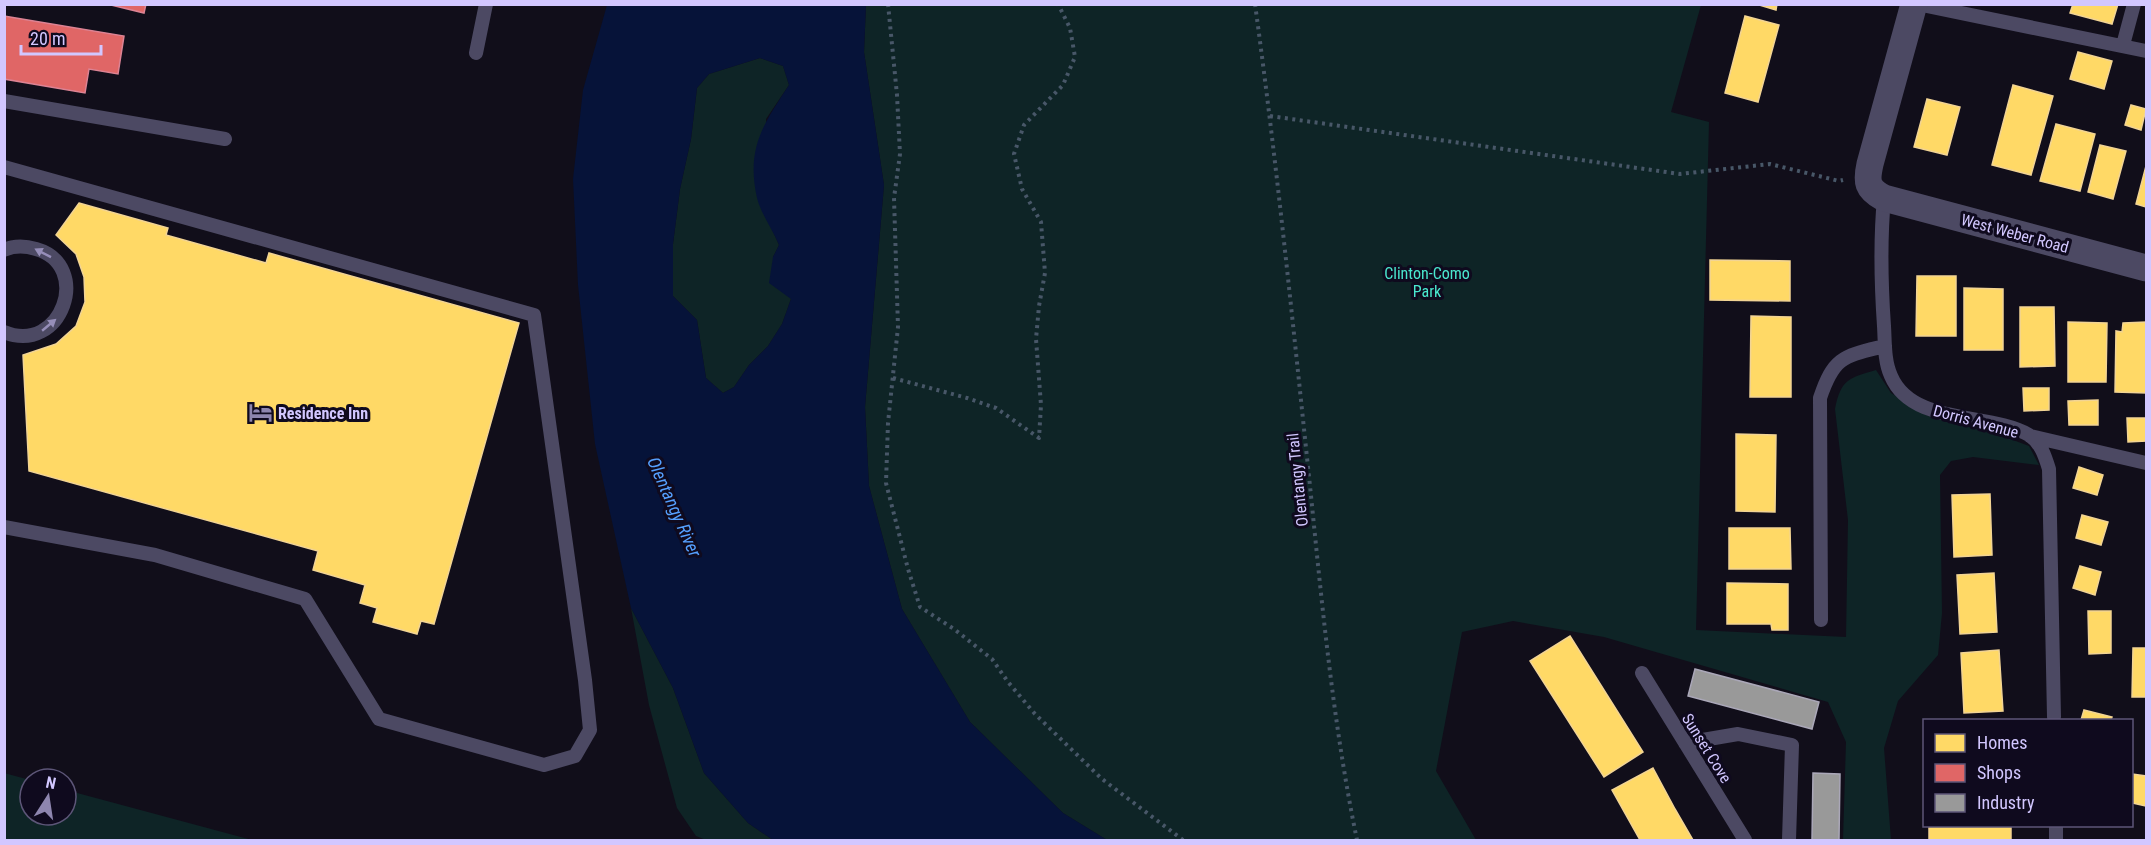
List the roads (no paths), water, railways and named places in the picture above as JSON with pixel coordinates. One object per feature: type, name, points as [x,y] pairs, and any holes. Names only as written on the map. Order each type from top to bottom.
[{"type":"street","points":[[1884,198],[1874,193],[1869,185],[1868,175],[1916,4]]},
{"type":"street","name":"West Weber Road","points":[[1884,198],[2146,268]]},
{"type":"lane","points":[[476,53],[486,4]]},
{"type":"lane","points":[[1916,4],[2146,51]]},
{"type":"lane","points":[[2123,45],[2134,4]]},
{"type":"lane","points":[[4,101],[225,139]]},
{"type":"lane","points":[[4,166],[534,315],[584,671],[590,730],[575,756],[544,765],[379,719],[305,599],[155,555],[4,527]]},
{"type":"lane","name":"Dorris Avenue","points":[[1884,198],[1881,270],[1885,346],[1890,375],[1904,395],[1937,412],[2012,428],[2030,436],[2043,450],[2049,470],[2054,717]]},
{"type":"lane","points":[[4,250],[25,246],[40,250],[52,258],[62,269],[67,284],[67,299],[62,313],[53,324],[41,332],[26,336],[4,332]]},
{"type":"lane","points":[[1821,620],[1820,398],[1826,380],[1836,364],[1854,354],[1885,346]]},
{"type":"lane","points":[[2030,436],[2146,464]]},
{"type":"lane","name":"Sunset Cove","points":[[1642,673],[1745,840]]},
{"type":"lane","points":[[1685,743],[1738,734],[1792,745],[1789,840]]},
{"type":"water","name":"Olentangy River","points":[[607,5],[866,5],[864,52],[884,185],[865,407],[869,486],[902,609],[970,722],[1063,813],[1107,840],[773,840],[748,823],[704,773],[673,688],[631,608],[595,444],[578,285],[573,179],[583,90]],"holes":[[[760,58],[783,66],[789,85],[771,112],[759,138],[755,151],[754,180],[759,204],[779,245],[773,257],[769,283],[791,299],[782,324],[768,346],[749,365],[734,387],[723,393],[706,378],[697,320],[673,296],[673,244],[680,189],[691,139],[697,88],[709,74]]]},
{"type":"place","name":"Residence Inn","points":[[260,413]]},
{"type":"park label","name":"Clinton-Como Park","points":[[1427,282]]}]
